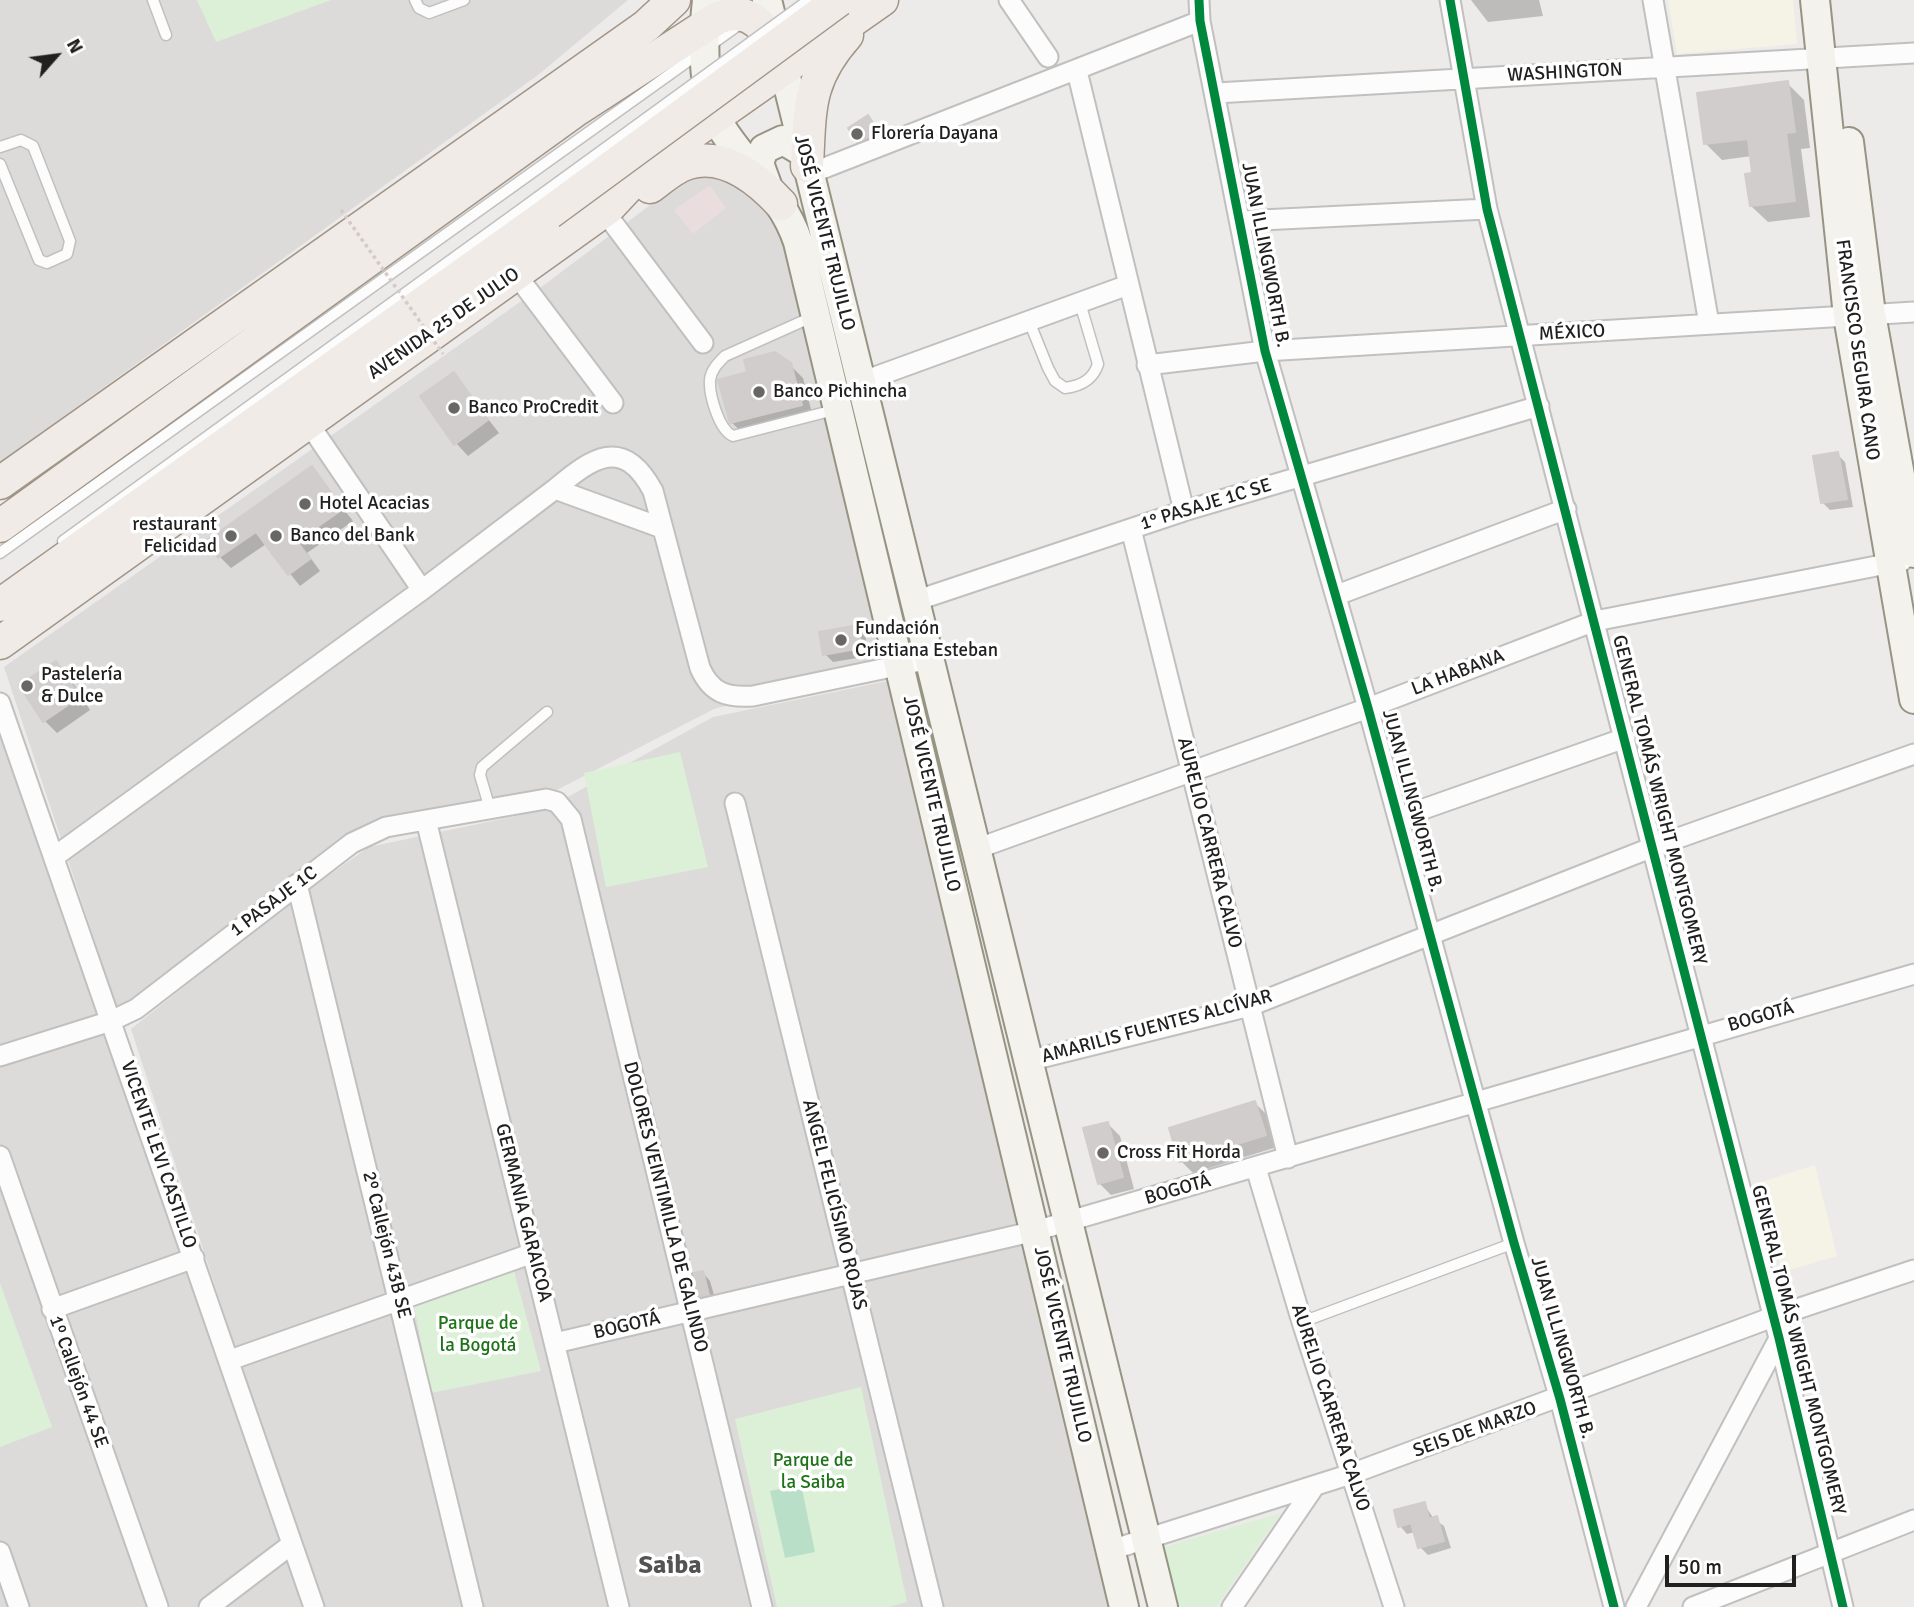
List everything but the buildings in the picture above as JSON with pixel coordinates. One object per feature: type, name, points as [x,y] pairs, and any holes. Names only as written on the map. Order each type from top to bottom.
[{"type":"main road","points":[[603,54],[657,0]]},
{"type":"main road","points":[[0,483],[646,26],[676,0]]},
{"type":"main road","points":[[576,110],[625,64],[676,0]]},
{"type":"main road","name":"AVENIDA 25 DE JULIO","points":[[0,605],[67,546],[544,205],[839,0]]},
{"type":"main road","name":"FRANCISCO SEGURA CANO","points":[[1815,0],[1830,58],[1859,315],[1906,558],[1914,699]]},
{"type":"main road","name":"FRANCISCO SEGURA CANO","points":[[1830,58],[1833,0]]},
{"type":"main road","points":[[806,164],[811,100],[816,80],[835,48],[878,3]]},
{"type":"main road","name":"AVENIDA 25 DE JULIO","points":[[0,643],[606,209],[651,162],[783,63],[878,3]]},
{"type":"main road","points":[[0,526],[576,110],[706,25],[726,14],[765,5],[768,32],[783,63]]},
{"type":"main road","name":"JOSÉ VICENTE TRUJILLO","points":[[706,25],[709,90],[715,116],[774,195],[798,242],[1124,1607]]},
{"type":"main road","name":"JOSÉ VICENTE TRUJILLO","points":[[783,63],[1163,1607]]},
{"type":"main road","points":[[774,195],[759,163],[764,149],[783,140],[806,164]]},
{"type":"main road","points":[[606,209],[646,190],[677,168],[698,162],[722,164],[748,174],[774,195]]},
{"type":"main road","points":[[0,636],[67,546]]},
{"type":"street","points":[[1009,0],[1048,57]]},
{"type":"street","name":"JUAN ILLINGWORTH B.","points":[[1199,0],[1200,21],[1265,351],[1337,595],[1514,1243],[1560,1399],[1614,1607]]},
{"type":"street","name":"GENERAL TOMÁS WRIGHT MONTGOMERY","points":[[1450,0],[1487,209],[1779,1338],[1843,1607]]},
{"type":"street","points":[[1653,0],[1709,324]]},
{"type":"street","points":[[806,164],[1077,71],[1200,21]]},
{"type":"street","name":"WASHINGTON","points":[[1216,93],[1914,53]]},
{"type":"street","points":[[1077,71],[1184,511]]},
{"type":"street","points":[[606,209],[703,343]]},
{"type":"street","points":[[1241,221],[1487,209]]},
{"type":"street","points":[[515,274],[613,403]]},
{"type":"street","points":[[861,382],[1128,285]]},
{"type":"street","name":"MÉXICO","points":[[1147,365],[1265,351],[1914,312]]},
{"type":"street","name":"1° PASAJE 1C SE","points":[[915,601],[1184,511],[1539,406]]},
{"type":"street","points":[[307,421],[422,590]]},
{"type":"street","points":[[54,857],[422,590],[595,458],[616,458],[630,462],[640,469],[653,491],[700,668],[713,689],[737,698],[930,659]]},
{"type":"street","points":[[555,489],[662,528]]},
{"type":"street","points":[[1337,595],[1566,509]]},
{"type":"street","name":"AURELIO CARRERA CALVO","points":[[1131,529],[1288,1158]]},
{"type":"street","name":"LA HABANA","points":[[976,849],[1368,708],[1595,621],[1906,558]]},
{"type":"street","name":"VICENTE LEVI CASTILLO","points":[[0,703],[314,1607]]},
{"type":"street","points":[[1398,818],[1625,738]]},
{"type":"street","name":"AMARILIS FUENTES ALCÍVAR","points":[[1028,1060],[1250,1006],[1653,847],[1914,754]]},
{"type":"street","name":"1 PASAJE 1C","points":[[0,1056],[111,1021],[136,1009],[297,884],[370,833],[426,820],[546,799],[565,808]]},
{"type":"street","name":"ANGEL FELICÍSIMO ROJAS","points":[[735,803],[933,1607]]},
{"type":"street","name":"DOLORES VEINTIMILLA DE GALINDO","points":[[565,808],[571,819],[762,1607]]},
{"type":"street","name":"GERMANIA GARAICOA","points":[[426,820],[620,1607]]},
{"type":"street","name":"2º Callejón 43B SE","points":[[297,884],[473,1607]]},
{"type":"street","name":"BOGOTÁ","points":[[555,1343],[1035,1231],[1256,1168],[1701,1034],[1914,974]]},
{"type":"street","name":"1º Callejón 44 SE","points":[[0,1156],[158,1607]]},
{"type":"street","name":"AURELIO CARRERA CALVO","points":[[1256,1168],[1301,1322],[1394,1607]]},
{"type":"street","points":[[230,1360],[533,1253]]},
{"type":"street","points":[[52,1309],[194,1258]]},
{"type":"street","name":"SEIS DE MARZO","points":[[1111,1550],[1314,1487],[1560,1399],[1773,1317],[1914,1270]]},
{"type":"street","points":[[1636,1607],[1794,1311]]},
{"type":"street","points":[[1232,1607],[1314,1487]]},
{"type":"street","points":[[1693,1607],[1914,1520]]},
{"type":"street","points":[[209,1607],[292,1544]]},
{"type":"street","points":[[0,1552],[19,1607]]},
{"type":"lane","points":[[153,0],[166,35]]},
{"type":"lane","points":[[415,0],[419,8],[429,13],[464,0]]},
{"type":"lane","name":"AVENIDA 25 DE JULIO","points":[[544,205],[809,0]]},
{"type":"lane","points":[[0,553],[706,25]]},
{"type":"lane","points":[[0,147],[21,139],[33,146],[71,247],[67,254],[47,263],[39,260],[0,164]]},
{"type":"lane","points":[[1029,321],[1055,381],[1065,388],[1075,386],[1095,373],[1098,364],[1080,303]]},
{"type":"lane","points":[[816,315],[725,356],[714,367],[710,379],[712,393],[724,430],[733,436],[838,409]]},
{"type":"lane","points":[[490,810],[480,775],[486,761],[547,712]]},
{"type":"lane","points":[[1301,1322],[1514,1243]]},
{"type":"path","points":[[341,210],[443,354]]},
{"type":"shaded area","points":[[0,0],[628,0],[538,75],[0,462]]},
{"type":"shaded area","points":[[1668,0],[1793,0],[1797,44],[1677,54]]},
{"type":"shaded area","points":[[721,174],[779,215],[891,661],[714,709],[551,793],[385,819],[119,1014],[4,667],[544,285],[690,175]]},
{"type":"shaded area","points":[[710,185],[726,208],[693,234],[674,210]]},
{"type":"shaded area","points":[[892,680],[1114,1607],[320,1607],[131,1029],[290,902],[369,847],[544,810],[713,717]]},
{"type":"shaded area","points":[[0,728],[313,1607],[0,1607]]},
{"type":"shaded area","points":[[1815,1165],[1837,1256],[1782,1272],[1758,1183]]},
{"type":"green space","points":[[197,0],[331,0],[216,42]]},
{"type":"green space","points":[[680,752],[708,867],[606,887],[584,773]]},
{"type":"green space","name":"Parque de la Bogotá","points":[[514,1271],[541,1371],[431,1393],[414,1306]]},
{"type":"green space","points":[[0,1283],[52,1427],[0,1447]]},
{"type":"green space","name":"Parque de la Saiba","points":[[861,1387],[907,1602],[889,1607],[777,1607],[735,1419]]},
{"type":"green space","points":[[801,1484],[815,1552],[785,1558],[770,1491]]},
{"type":"green space","points":[[1281,1513],[1216,1607],[1177,1607],[1164,1547]]},
{"type":"cycle path","points":[[1199,0],[1200,21],[1265,351],[1368,708],[1514,1243],[1560,1399],[1614,1607]]},
{"type":"cycle path","points":[[1450,0],[1487,209],[1779,1338],[1843,1607]]},
{"type":"place","name":"Florería Dayana","points":[[857,134]]},
{"type":"place","name":"Banco Pichincha","points":[[759,392]]},
{"type":"place","name":"Banco ProCredit","points":[[454,408]]},
{"type":"place","name":"Hotel Acacias","points":[[305,504]]},
{"type":"place","name":"restaurant Felicidad","points":[[231,536]]},
{"type":"place","name":"Banco del Bank","points":[[276,536]]},
{"type":"place","name":"Fundación Cristiana Esteban","points":[[841,640]]},
{"type":"place","name":"Pastelería & Dulce","points":[[27,686]]},
{"type":"place","name":"Cross Fit Horda","points":[[1103,1153]]},
{"type":"district","name":"Saiba","points":[[670,1566]]}]
